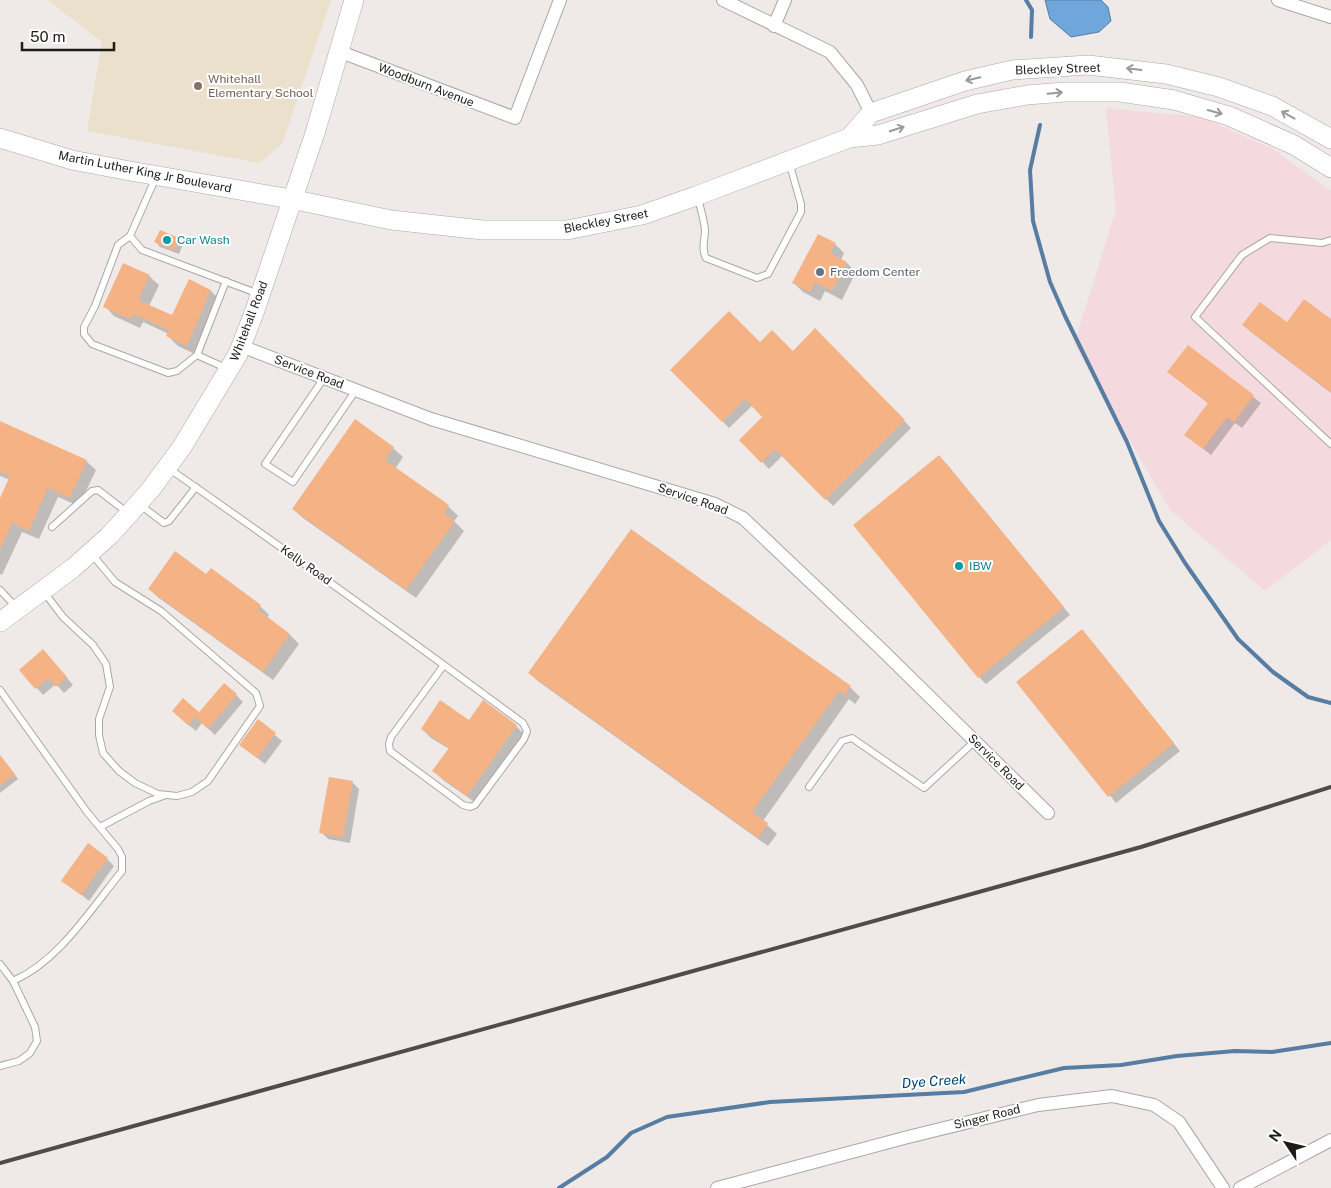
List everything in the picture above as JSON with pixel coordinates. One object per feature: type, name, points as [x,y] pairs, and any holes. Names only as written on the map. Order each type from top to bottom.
[{"type":"street","name":"Whitehall Road","points":[[0,622],[43,590],[109,536],[182,448],[228,369],[241,346],[315,133],[354,0]]},
{"type":"street","name":"Woodburn Avenue","points":[[338,51],[514,118],[560,0]]},
{"type":"street","points":[[723,0],[830,52],[857,85],[871,113]]},
{"type":"street","points":[[774,26],[784,0]]},
{"type":"street","points":[[1278,0],[1331,17]]},
{"type":"street","name":"Bleckley Street","points":[[849,138],[871,113],[965,81],[1012,70],[1088,65],[1166,74],[1219,87],[1272,106],[1331,139]]},
{"type":"street","name":"Bleckley Street","points":[[291,199],[391,220],[474,229],[567,230],[642,215],[698,196],[849,138],[878,135],[977,104],[1027,95],[1065,92],[1120,92],[1174,100],[1229,116],[1294,145],[1331,168]]},
{"type":"street","name":"Martin Luther King Jr Boulevard","points":[[0,138],[72,160],[291,199]]},
{"type":"street","name":"Service Road","points":[[241,346],[431,420],[715,504],[743,518],[878,646],[1048,813]]},
{"type":"street","name":"Singer Road","points":[[717,1188],[908,1137],[1038,1105],[1112,1096],[1154,1105],[1179,1122],[1223,1188]]},
{"type":"street","points":[[1240,1188],[1331,1140]]},
{"type":"lane","points":[[698,196],[704,224],[703,252],[706,258],[758,278],[768,274],[801,212],[801,204],[788,161]]},
{"type":"lane","points":[[156,176],[130,236],[118,245],[95,306],[84,328],[84,334],[92,344],[168,373],[177,371],[196,355],[226,281]]},
{"type":"lane","points":[[130,236],[142,250],[260,294]]},
{"type":"lane","points":[[1331,240],[1322,243],[1270,238],[1242,255],[1195,317],[1331,444]]},
{"type":"lane","points":[[196,355],[228,369]]},
{"type":"lane","points":[[324,378],[265,464],[293,482],[356,390]]},
{"type":"lane","name":"Kelly Road","points":[[167,467],[444,665],[523,723],[527,731],[524,739],[475,805],[470,807],[463,805],[390,751],[391,737],[444,665]]},
{"type":"lane","points":[[52,527],[92,491],[98,490],[164,523],[169,520],[196,487]]},
{"type":"lane","points":[[43,590],[63,617],[94,645],[106,664],[110,687],[99,719],[99,735],[103,752],[119,771],[135,783],[158,794],[177,796],[192,792],[208,781],[260,706],[256,693],[160,611],[115,582],[90,552]]},
{"type":"lane","points":[[0,590],[18,609]]},
{"type":"lane","points":[[0,690],[87,812],[118,849],[122,857],[122,871],[55,954],[31,972],[13,981]]},
{"type":"lane","points":[[0,703],[7,699]]},
{"type":"lane","points":[[809,787],[842,741],[852,738],[924,788],[975,741]]},
{"type":"lane","points":[[100,827],[149,801],[167,795]]},
{"type":"lane","points":[[0,964],[13,981],[35,1026],[37,1041],[30,1053],[19,1060],[0,1066]]},
{"type":"shaded area","name":"Whitehall Elementary School","points":[[48,0],[331,0],[282,144],[259,163],[87,131],[102,42]]},
{"type":"shaded area","points":[[1106,108],[1201,117],[1273,149],[1331,191],[1331,540],[1265,591],[1170,510],[1074,344],[1116,210]]},
{"type":"water","points":[[1045,0],[1101,0],[1108,7],[1111,21],[1099,32],[1071,37],[1050,19]]},
{"type":"building","name":"Car Wash","points":[[160,230],[179,238],[174,250],[154,242]]},
{"type":"building","name":"Freedom Center","points":[[818,234],[836,243],[830,253],[847,262],[832,291],[815,282],[810,292],[792,283]]},
{"type":"building","points":[[123,263],[150,275],[138,300],[172,315],[189,279],[211,290],[187,346],[166,336],[169,330],[133,314],[130,319],[103,307]]},
{"type":"building","points":[[1304,299],[1331,319],[1331,392],[1242,325],[1260,302],[1287,322]]},
{"type":"building","points":[[729,311],[760,342],[772,330],[793,351],[815,328],[905,420],[825,500],[775,449],[761,463],[739,440],[762,417],[745,399],[722,422],[670,370]]},
{"type":"building","points":[[1188,345],[1254,395],[1234,422],[1227,417],[1203,449],[1184,435],[1208,403],[1167,372]]},
{"type":"building","points":[[355,419],[394,447],[385,460],[449,505],[444,513],[455,521],[406,590],[292,509]]},
{"type":"building","points":[[0,421],[87,460],[70,498],[48,488],[29,531],[12,523],[0,550],[0,498],[10,476],[0,472]]},
{"type":"building","name":"IBW","points":[[939,455],[1064,607],[978,678],[853,525]]},
{"type":"building","points":[[631,529],[851,686],[845,695],[839,691],[752,812],[768,823],[758,838],[528,673]]},
{"type":"building","points":[[175,551],[206,574],[211,568],[261,605],[257,609],[290,634],[263,672],[148,589]]},
{"type":"building","points":[[1082,629],[1174,743],[1108,797],[1016,682]]},
{"type":"building","points":[[43,649],[67,677],[56,687],[49,678],[35,689],[19,670]]},
{"type":"building","points":[[224,683],[237,694],[208,729],[195,717]]},
{"type":"building","points":[[183,698],[199,712],[188,725],[172,711]]},
{"type":"building","points":[[440,700],[469,720],[483,700],[517,725],[467,796],[432,771],[449,748],[421,729]]},
{"type":"building","points":[[258,719],[276,733],[257,758],[239,745]]},
{"type":"building","points":[[0,755],[15,774],[0,786]]},
{"type":"building","points":[[329,777],[353,781],[343,837],[319,833]]},
{"type":"building","points":[[88,843],[108,858],[81,895],[61,881]]},
{"type":"waterway","points":[[1026,0],[1032,10],[1031,37]]},
{"type":"waterway","points":[[1040,125],[1030,170],[1033,221],[1050,282],[1127,442],[1159,521],[1185,563],[1238,639],[1273,672],[1308,697],[1331,703]]},
{"type":"waterway","name":"Dye Creek","points":[[559,1188],[607,1157],[631,1133],[667,1117],[770,1102],[964,1092],[1064,1068],[1121,1065],[1177,1056],[1235,1051],[1272,1052],[1331,1043]]},
{"type":"railway","points":[[0,1163],[1141,847],[1331,787]]},
{"type":"place","name":"Whitehall Elementary School","points":[[198,86]]},
{"type":"place","name":"Car Wash","points":[[167,240]]},
{"type":"place","name":"Freedom Center","points":[[820,272]]},
{"type":"place","name":"IBW","points":[[959,566]]}]
